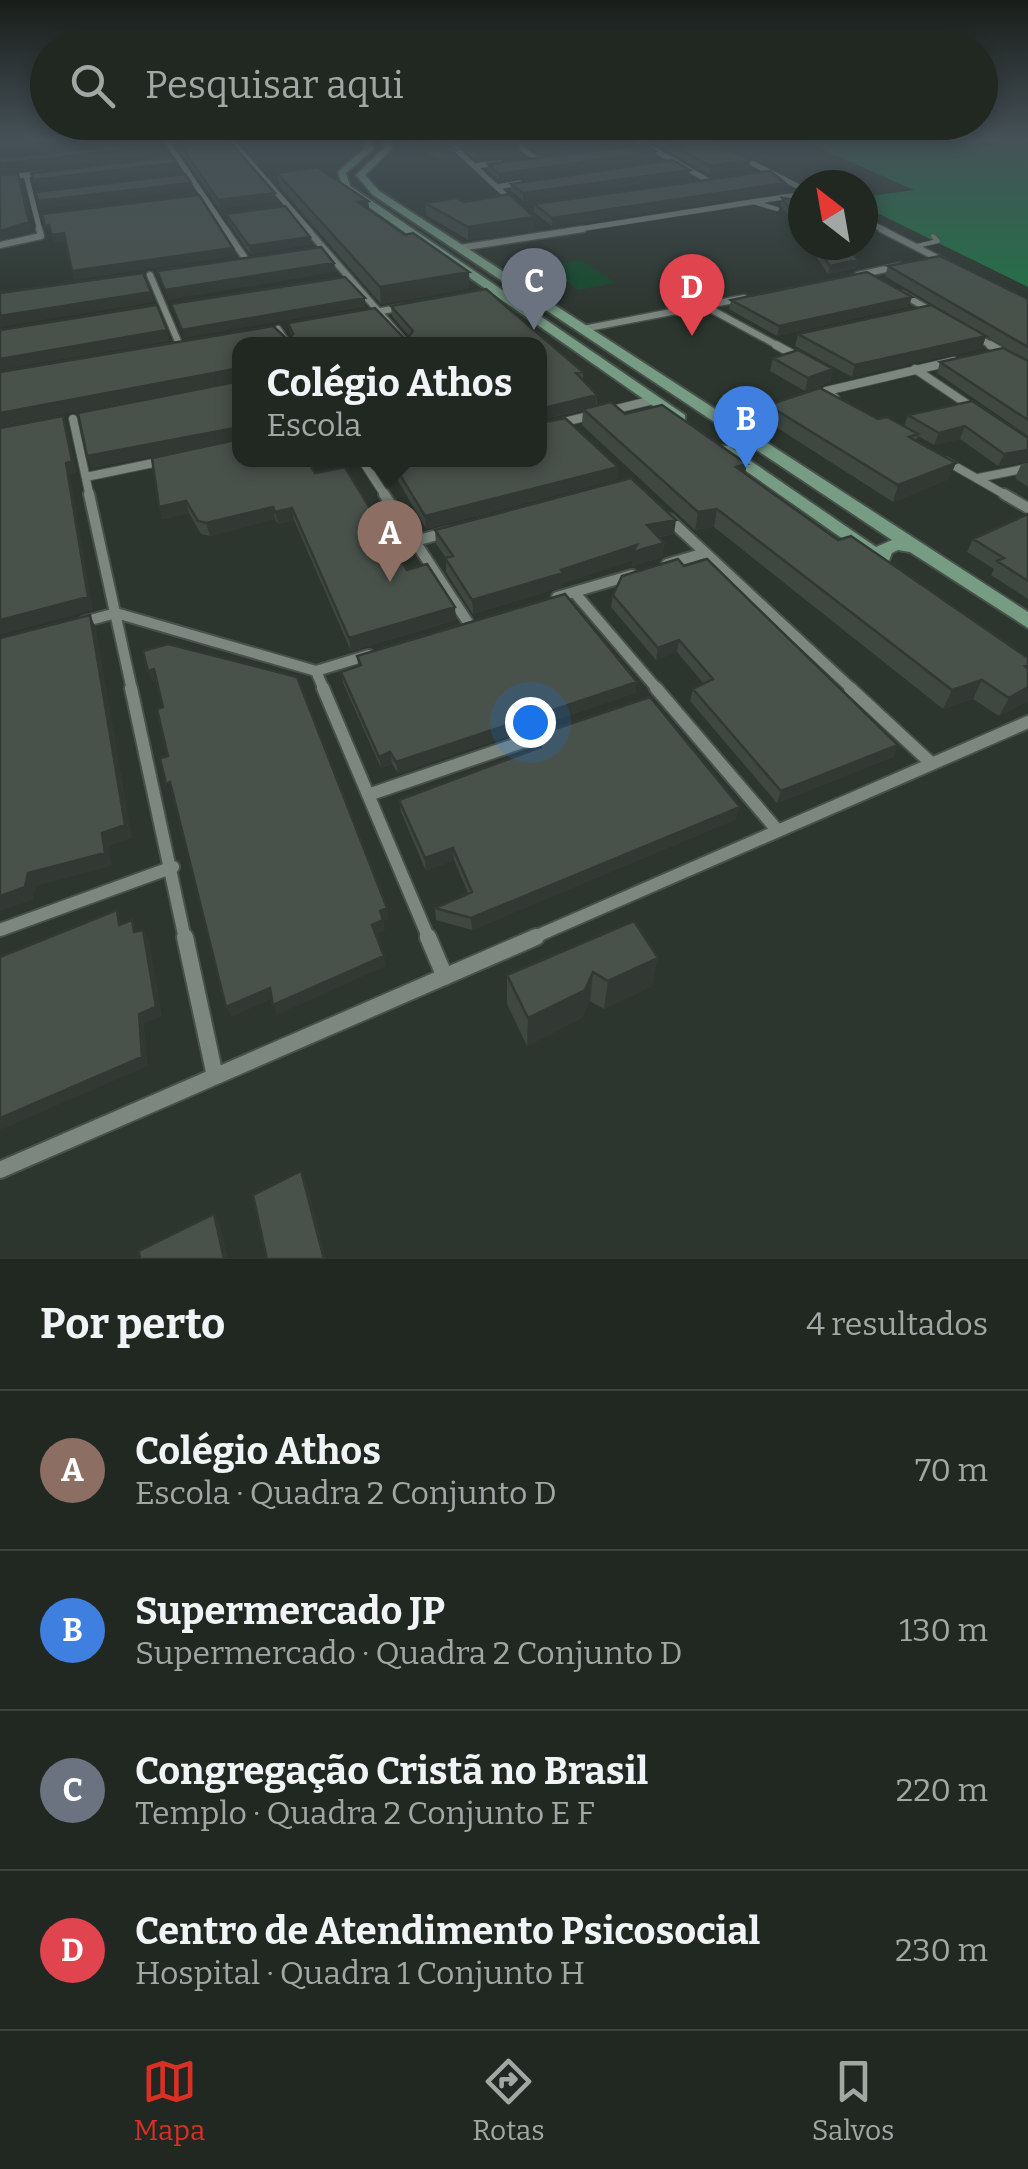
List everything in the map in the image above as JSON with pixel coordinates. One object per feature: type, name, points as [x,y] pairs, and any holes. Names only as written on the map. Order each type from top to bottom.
[{"type":"street","points":[[0,245],[41,236],[33,199]]},
{"type":"street","points":[[205,199],[247,260]]},
{"type":"street","points":[[283,199],[401,337]]},
{"type":"street","points":[[366,199],[397,223],[431,230],[1028,621]]},
{"type":"street","points":[[381,199],[495,290],[700,433]]},
{"type":"street","points":[[509,199],[520,208]]},
{"type":"street","points":[[459,248],[770,199]]},
{"type":"street","points":[[271,208],[289,206]]},
{"type":"street","points":[[216,216],[235,213]]},
{"type":"street","points":[[533,221],[547,234]]},
{"type":"street","points":[[878,226],[953,266]]},
{"type":"street","points":[[310,251],[326,248]]},
{"type":"street","points":[[228,264],[263,258]]},
{"type":"street","points":[[924,262],[938,259]]},
{"type":"street","points":[[848,277],[910,264]]},
{"type":"street","points":[[131,278],[169,272]]},
{"type":"street","points":[[866,273],[882,282]]},
{"type":"street","points":[[150,275],[180,346]]},
{"type":"street","points":[[332,280],[350,277]]},
{"type":"street","points":[[476,294],[495,290]]},
{"type":"street","points":[[898,291],[943,318]]},
{"type":"street","points":[[582,329],[758,295]]},
{"type":"street","points":[[146,310],[182,304]]},
{"type":"street","points":[[362,314],[418,304]]},
{"type":"street","points":[[704,306],[803,359]]},
{"type":"street","points":[[910,314],[929,310]]},
{"type":"street","points":[[604,343],[610,332],[626,321]]},
{"type":"street","points":[[258,332],[295,326]]},
{"type":"street","points":[[278,329],[283,337]]},
{"type":"street","points":[[972,334],[1028,367]]},
{"type":"street","points":[[774,343],[793,339]]},
{"type":"street","points":[[162,350],[200,343]]},
{"type":"street","points":[[984,354],[1000,351]]},
{"type":"street","points":[[848,406],[826,392],[847,383],[966,358]]},
{"type":"street","points":[[915,369],[980,412]]},
{"type":"street","points":[[832,375],[847,383]]},
{"type":"street","points":[[547,426],[653,400]]},
{"type":"street","points":[[670,412],[698,404]]},
{"type":"street","points":[[54,422],[92,415]]},
{"type":"street","points":[[73,419],[173,867],[215,1076]]},
{"type":"street","points":[[566,421],[580,434]]},
{"type":"street","points":[[716,443],[890,564],[883,550],[896,544],[916,547]]},
{"type":"street","points":[[928,452],[1028,508]]},
{"type":"street","points":[[86,477],[168,460]]},
{"type":"street","points":[[367,467],[469,624]]},
{"type":"street","points":[[369,470],[381,467]]},
{"type":"street","points":[[977,479],[1028,468]]},
{"type":"street","points":[[656,506],[931,764]]},
{"type":"street","points":[[836,527],[856,530],[866,524],[868,516]]},
{"type":"street","points":[[415,540],[469,526]]},
{"type":"street","points":[[539,603],[705,553]]},
{"type":"street","points":[[574,592],[778,831]]},
{"type":"street","points":[[66,626],[116,613],[316,670],[373,653]]},
{"type":"street","points":[[450,630],[486,619]]},
{"type":"street","points":[[316,670],[445,977]]},
{"type":"street","points":[[642,702],[660,695]]},
{"type":"street","points":[[0,1170],[1028,722]]},
{"type":"street","points":[[368,795],[569,726]]},
{"type":"street","points":[[0,930],[173,867]]},
{"type":"lane","points":[[752,202],[777,209]]},
{"type":"lane","points":[[917,246],[938,241],[933,236]]},
{"type":"green space","points":[[878,199],[1028,199],[1028,287],[878,213]]},
{"type":"green space","points":[[581,260],[615,283],[578,290],[546,266]]},
{"type":"building","points":[[0,199],[24,199],[29,222],[0,231]]},
{"type":"building","points":[[168,199],[201,199],[233,248],[72,271],[64,233],[52,235],[42,214]]},
{"type":"building","points":[[300,199],[365,199],[368,201],[358,202],[405,235],[413,233],[469,272],[380,287]]},
{"type":"building","points":[[451,199],[465,202],[514,199],[534,217],[468,227],[425,203]]},
{"type":"building","points":[[572,199],[680,199],[552,218],[534,204]]},
{"type":"building","points":[[285,206],[310,237],[249,246],[226,214]]},
{"type":"building","points":[[321,247],[334,263],[165,290],[157,271]]},
{"type":"building","points":[[940,256],[1028,299],[1028,347],[888,266]]},
{"type":"building","points":[[826,260],[858,260],[830,266]]},
{"type":"building","points":[[867,272],[912,297],[779,326],[731,300]]},
{"type":"building","points":[[143,273],[151,292],[0,316],[0,293]]},
{"type":"building","points":[[345,277],[365,298],[182,330],[171,304]]},
{"type":"building","points":[[486,289],[542,337],[408,337],[413,331],[391,306]]},
{"type":"building","points":[[157,305],[167,330],[0,359],[0,330]]},
{"type":"building","points":[[931,305],[986,336],[855,365],[798,334]]},
{"type":"building","points":[[375,308],[403,337],[290,337],[288,323]]},
{"type":"building","points":[[273,326],[285,337],[232,337],[232,370],[0,413],[0,372]]},
{"type":"building","points":[[547,341],[583,372],[576,373],[597,395],[547,407]]},
{"type":"building","points":[[1003,348],[1028,361],[1028,420],[940,362]]},
{"type":"building","points":[[798,350],[833,369],[808,378],[773,358]]},
{"type":"building","points":[[232,383],[232,429],[87,456],[78,413]]},
{"type":"building","points":[[820,388],[878,419],[887,417],[918,434],[909,437],[956,463],[898,485],[768,405]]},
{"type":"building","points":[[972,401],[1028,438],[1028,450],[1004,454],[965,426],[939,433],[908,415]]},
{"type":"building","points":[[611,402],[625,414],[662,405],[747,464],[736,467],[838,540],[851,536],[1028,658],[1028,687],[1009,698],[982,680],[952,690],[717,509],[698,512],[583,409]]},
{"type":"building","points":[[63,416],[72,461],[66,463],[88,597],[0,620],[0,428]]},
{"type":"building","points":[[565,418],[618,467],[425,516],[395,467],[547,467],[547,422]]},
{"type":"building","points":[[232,441],[232,467],[311,467],[315,473],[345,467],[407,570],[427,564],[455,607],[349,638],[292,508],[275,512],[273,507],[206,523],[198,521],[186,501],[159,507],[152,458]]},
{"type":"building","points":[[631,478],[676,520],[647,525],[664,543],[633,552],[637,545],[561,570],[563,573],[472,600],[445,558],[453,556],[435,530]]},
{"type":"building","points":[[1028,514],[1028,581],[997,561],[1004,558],[973,539]]},
{"type":"building","points":[[678,559],[684,566],[707,559],[898,745],[781,791],[693,689],[713,679],[679,640],[658,648],[613,595],[622,576]]},
{"type":"building","points":[[565,594],[637,682],[396,762],[390,752],[379,757],[341,672],[361,665],[357,656]]},
{"type":"building","points":[[90,615],[125,825],[102,833],[105,853],[28,873],[25,887],[0,896],[0,638]]},
{"type":"building","points":[[168,644],[297,677],[387,908],[380,911],[383,920],[372,925],[384,956],[273,1005],[270,988],[226,1007],[170,782],[166,784],[160,758],[168,756],[157,709],[163,707],[154,669],[148,671],[143,651]]},
{"type":"building","points":[[650,697],[740,807],[471,918],[435,908],[472,892],[453,848],[425,858],[399,800],[541,747],[537,735]]},
{"type":"building","points":[[117,910],[119,925],[132,920],[134,932],[143,930],[156,1007],[139,1014],[142,1057],[0,1118],[0,957]]},
{"type":"building","points":[[634,921],[658,958],[608,981],[593,972],[585,990],[528,1018],[507,975]]},
{"type":"building","points":[[301,1171],[324,1259],[267,1259],[253,1195]]},
{"type":"building","points":[[214,1214],[224,1259],[140,1259],[139,1251]]},
{"type":"place","name":"Congregação Cristã no Brasil","points":[[534,330]]},
{"type":"place","name":"Centro de Atendimento Psicosocial","points":[[692,336]]},
{"type":"place","name":"Supermercado JP","points":[[746,468]]},
{"type":"place","name":"Colégio Athos","points":[[390,582]]}]
